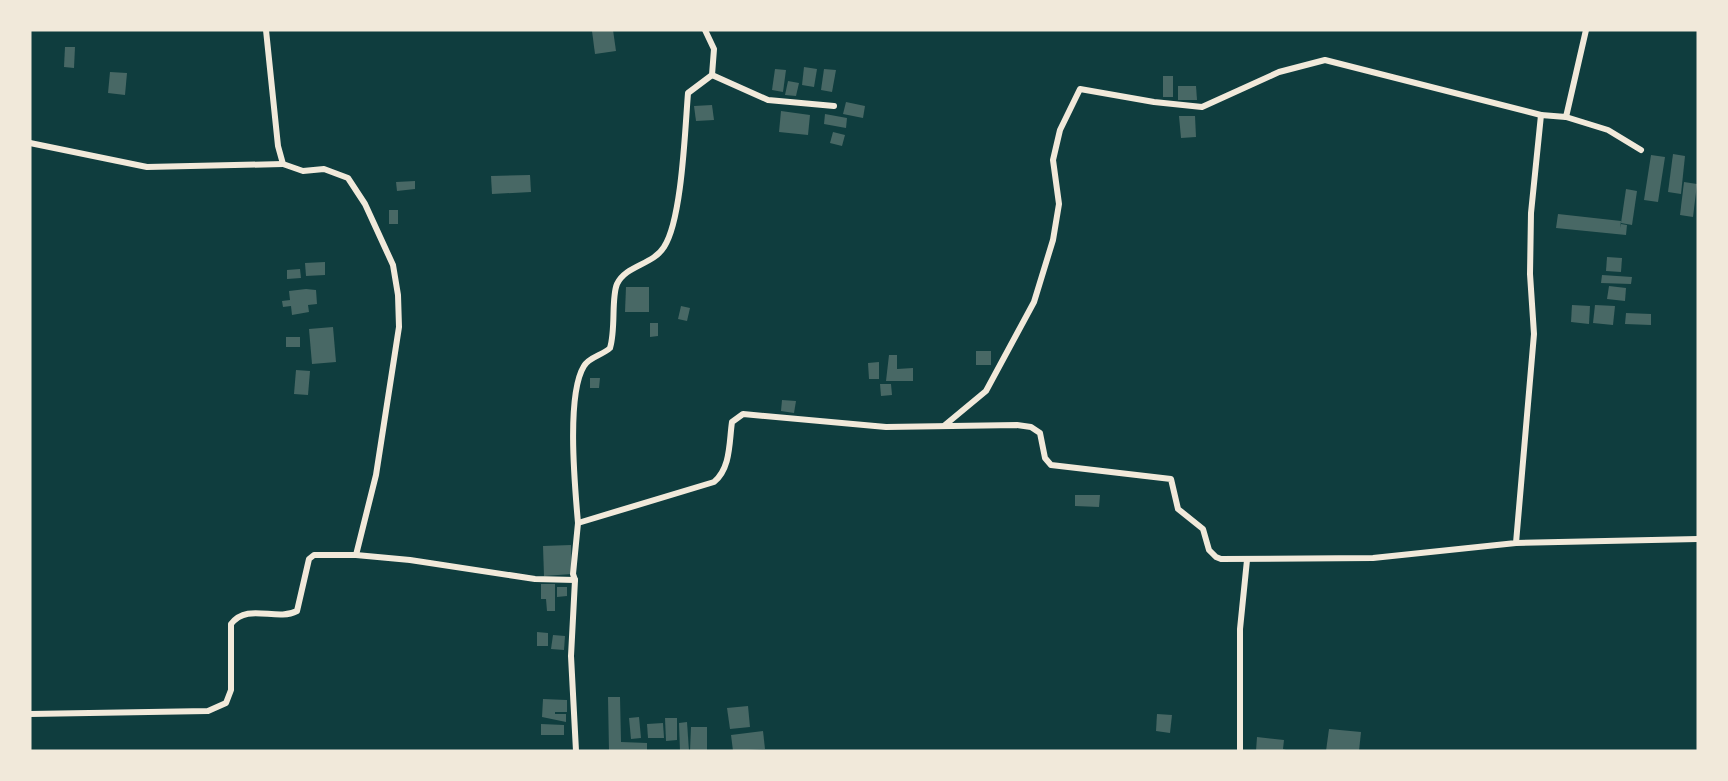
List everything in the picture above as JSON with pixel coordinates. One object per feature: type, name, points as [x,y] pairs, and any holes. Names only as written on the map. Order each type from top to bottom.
[{"type":"street","points":[[266,30],[278,146],[283,164]]},
{"type":"street","points":[[576,751],[571,656],[578,523],[573,460],[574,408],[581,371],[585,363],[610,348],[617,284],[625,274],[655,257],[665,246],[677,209],[688,93],[712,75],[714,49],[705,30]]},
{"type":"street","points":[[1566,117],[1586,30]]},
{"type":"street","points":[[944,425],[986,391],[1034,302],[1053,240],[1059,204],[1053,160],[1060,130],[1080,89],[1154,102],[1202,107],[1279,72],[1325,60],[1541,115],[1566,117],[1608,130],[1641,150]]},
{"type":"street","points":[[712,75],[768,100],[834,106]]},
{"type":"street","points":[[1516,543],[1534,334],[1530,274],[1531,213],[1541,115]]},
{"type":"street","points":[[30,143],[147,167],[283,164],[303,171],[324,169],[348,178],[366,204],[393,266],[398,294],[399,327],[376,476],[356,555]]},
{"type":"street","points":[[578,523],[714,482],[723,472],[727,462],[732,422],[737,416],[886,427],[944,425],[1031,427],[1040,433],[1045,458],[1051,465],[1171,479],[1178,510],[1203,529],[1212,555],[1221,559],[1373,558],[1516,543],[1698,538]]},
{"type":"street","points":[[30,714],[166,714],[208,711],[221,706],[228,699],[231,690],[229,648],[231,624],[251,612],[286,615],[297,611],[309,559],[321,554],[410,560],[535,579],[575,580]]},
{"type":"street","points":[[1240,751],[1240,629],[1247,560]]},
{"type":"building","points":[[613,30],[616,51],[595,54],[592,31]]},
{"type":"building","points":[[65,47],[75,47],[74,68],[64,67]]},
{"type":"building","points":[[804,67],[817,69],[814,87],[802,85]]},
{"type":"building","points":[[775,69],[786,70],[783,92],[772,90]]},
{"type":"building","points":[[824,69],[836,70],[832,92],[821,90]]},
{"type":"building","points":[[110,72],[127,73],[125,95],[108,93]]},
{"type":"building","points":[[1163,76],[1173,76],[1173,97],[1163,97]]},
{"type":"building","points":[[788,81],[799,83],[796,96],[785,95]]},
{"type":"building","points":[[1178,86],[1196,86],[1197,100],[1178,100]]},
{"type":"building","points":[[846,102],[865,106],[863,118],[843,114]]},
{"type":"building","points":[[712,105],[714,120],[696,121],[694,106]]},
{"type":"building","points":[[781,111],[810,115],[808,135],[779,132]]},
{"type":"building","points":[[825,114],[847,118],[846,128],[824,124]]},
{"type":"building","points":[[1179,116],[1195,116],[1196,137],[1181,138]]},
{"type":"building","points":[[833,132],[845,135],[842,146],[830,143]]},
{"type":"building","points":[[1673,154],[1685,156],[1681,194],[1668,192]]},
{"type":"building","points":[[1651,155],[1665,157],[1658,202],[1644,200]]},
{"type":"building","points":[[530,175],[531,192],[492,194],[491,176]]},
{"type":"building","points":[[415,181],[415,189],[397,191],[396,182]]},
{"type":"building","points":[[1684,182],[1697,184],[1693,217],[1680,215]]},
{"type":"building","points":[[1626,189],[1637,191],[1632,225],[1621,223]]},
{"type":"building","points":[[389,210],[398,210],[398,224],[389,224]]},
{"type":"building","points":[[1558,214],[1621,221],[1620,228],[1621,224],[1627,225],[1626,235],[1556,228]]},
{"type":"building","points":[[1607,257],[1622,258],[1621,272],[1606,271]]},
{"type":"building","points":[[325,262],[325,275],[306,276],[305,263]]},
{"type":"building","points":[[300,269],[301,278],[287,279],[287,270]]},
{"type":"building","points":[[1602,275],[1632,277],[1631,284],[1601,283]]},
{"type":"building","points":[[1609,286],[1626,288],[1625,301],[1607,299]]},
{"type":"building","points":[[626,287],[649,287],[649,312],[625,312]]},
{"type":"building","points":[[316,290],[317,304],[308,305],[309,312],[292,315],[291,306],[283,307],[282,301],[290,300],[289,291]]},
{"type":"building","points":[[1572,305],[1590,306],[1589,324],[1571,322]]},
{"type":"building","points":[[1595,305],[1615,306],[1613,325],[1593,323]]},
{"type":"building","points":[[681,306],[690,308],[687,321],[678,319]]},
{"type":"building","points":[[1626,313],[1651,314],[1651,325],[1625,324]]},
{"type":"building","points":[[650,323],[658,323],[658,336],[650,337]]},
{"type":"building","points":[[333,327],[336,362],[312,364],[309,329]]},
{"type":"building","points":[[286,337],[300,337],[300,347],[286,347]]},
{"type":"building","points":[[976,351],[991,351],[991,365],[976,365]]},
{"type":"building","points":[[889,355],[897,355],[897,369],[913,368],[913,381],[886,381]]},
{"type":"building","points":[[879,362],[879,379],[869,379],[868,363]]},
{"type":"building","points":[[296,370],[310,371],[308,395],[294,394]]},
{"type":"building","points":[[590,378],[600,378],[599,388],[590,388]]},
{"type":"building","points":[[880,384],[891,384],[892,395],[881,396]]},
{"type":"building","points":[[782,400],[796,401],[794,413],[781,411]]},
{"type":"building","points":[[1075,495],[1100,495],[1099,507],[1075,506]]},
{"type":"building","points":[[571,545],[572,574],[544,576],[543,546]]},
{"type":"building","points":[[541,584],[555,584],[555,611],[547,611],[546,599],[541,599]]},
{"type":"building","points":[[557,587],[567,587],[567,596],[557,597]]},
{"type":"building","points":[[537,632],[548,633],[548,646],[537,646]]},
{"type":"building","points":[[553,635],[565,636],[564,650],[551,649]]},
{"type":"building","points":[[608,697],[620,697],[621,742],[647,743],[647,751],[609,751]]},
{"type":"building","points":[[543,699],[567,700],[567,712],[555,712],[555,714],[566,714],[566,722],[542,717]]},
{"type":"building","points":[[748,706],[750,727],[730,729],[727,708]]},
{"type":"building","points":[[1157,714],[1172,715],[1170,733],[1156,731]]},
{"type":"building","points":[[639,717],[641,738],[631,739],[629,718]]},
{"type":"building","points":[[665,718],[677,718],[677,740],[666,741]]},
{"type":"building","points":[[687,722],[689,751],[680,751],[679,723]]},
{"type":"building","points":[[663,723],[664,738],[648,738],[647,724]]},
{"type":"building","points":[[541,724],[564,725],[564,735],[541,735]]},
{"type":"building","points":[[691,727],[707,727],[707,751],[690,751]]},
{"type":"building","points":[[1329,729],[1361,732],[1359,751],[1326,751]]},
{"type":"building","points":[[763,731],[765,749],[733,751],[731,735]]},
{"type":"building","points":[[1257,737],[1284,740],[1283,749],[1289,751],[1256,751]]}]
